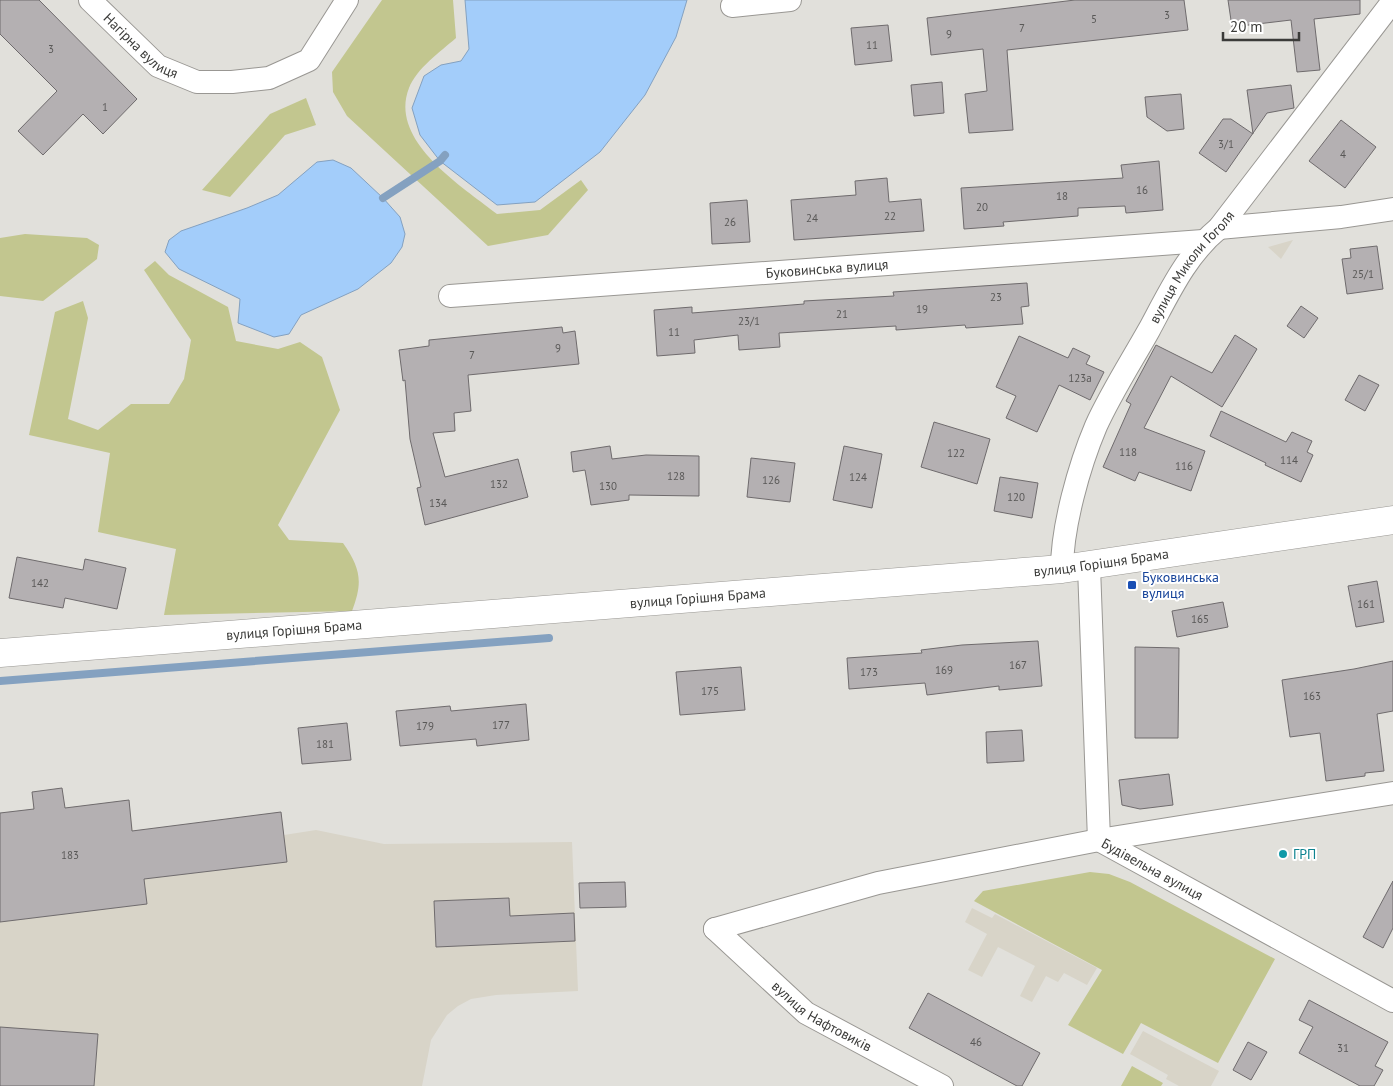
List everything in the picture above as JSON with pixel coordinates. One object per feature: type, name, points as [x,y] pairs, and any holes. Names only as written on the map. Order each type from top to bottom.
[{"type":"street","name":"Нагірна вулиця","points":[[90,0],[158,66],[197,82],[232,82],[270,78],[309,60],[347,0]]},
{"type":"street","points":[[732,6],[790,0]]},
{"type":"street","name":"вулиця Миколи Гоголя","points":[[1062,569],[1062,549],[1072,499],[1096,427],[1182,269],[1393,1]]},
{"type":"street","name":"Буковинська вулиця","points":[[450,296],[1211,234],[1393,209]]},
{"type":"street","name":"вулиця Горішня Брама","points":[[0,653],[1090,567],[1393,520]]},
{"type":"street","name":"Будівельна вулиця","points":[[1090,567],[1099,840],[1393,1001]]},
{"type":"street","points":[[1099,840],[1393,793]]},
{"type":"street","name":"вулиця Нафтовиків","points":[[942,1086],[806,1013],[715,929],[878,884],[1099,840]]},
{"type":"shaded area","points":[[1293,240],[1281,259],[1268,247]]},
{"type":"shaded area","points":[[62,788],[65,808],[129,800],[133,831],[281,812],[284,835],[316,830],[384,844],[572,842],[578,991],[496,995],[471,999],[458,1006],[447,1015],[431,1040],[422,1086],[0,1086],[0,813],[33,809],[32,792]]},
{"type":"shaded area","points":[[972,908],[992,918],[995,914],[1097,968],[1087,985],[1064,973],[1058,982],[1046,976],[1032,1002],[1020,996],[1035,966],[998,947],[982,977],[968,970],[987,934],[965,922]]},
{"type":"shaded area","points":[[1143,1031],[1219,1071],[1211,1086],[1179,1086],[1166,1079],[1168,1075],[1130,1054]]},
{"type":"green space","points":[[382,0],[453,0],[456,38],[417,74],[409,88],[405,108],[409,126],[419,144],[432,161],[497,214],[540,210],[581,180],[588,190],[548,235],[488,246],[347,116],[333,92],[332,72]]},
{"type":"green space","points":[[306,98],[316,125],[285,135],[230,197],[202,190],[270,114]]},
{"type":"green space","points":[[25,234],[87,238],[99,245],[97,259],[43,301],[0,296],[0,238]]},
{"type":"green space","points":[[155,261],[169,275],[228,307],[236,341],[278,349],[300,342],[322,357],[340,410],[278,525],[289,540],[343,543],[357,568],[359,584],[352,611],[164,615],[176,549],[98,532],[110,453],[29,435],[55,312],[83,301],[88,318],[68,419],[98,430],[131,404],[169,404],[184,379],[191,340],[144,270]]},
{"type":"green space","points":[[1090,872],[1109,874],[1130,882],[1275,959],[1218,1063],[1141,1023],[1123,1054],[1068,1025],[1102,970],[974,901],[983,891]]},
{"type":"green space","points":[[1132,1066],[1163,1083],[1161,1086],[1121,1086]]},
{"type":"water","points":[[465,0],[687,0],[676,37],[645,95],[600,152],[535,202],[497,205],[440,161],[420,135],[412,108],[424,76],[441,65],[461,61],[469,49]]},
{"type":"water","points":[[333,160],[351,168],[400,217],[405,234],[402,247],[391,263],[358,289],[301,315],[289,334],[274,337],[238,323],[240,299],[179,269],[165,252],[169,240],[181,231],[278,195],[317,162]]},
{"type":"building","points":[[0,0],[39,0],[137,99],[103,134],[83,114],[43,155],[18,131],[57,91],[0,34]]},
{"type":"building","points":[[1075,0],[1184,0],[1188,30],[1007,50],[1013,130],[969,133],[965,94],[987,91],[983,49],[931,55],[927,18]]},
{"type":"building","points":[[1228,0],[1360,0],[1360,14],[1314,19],[1320,70],[1297,72],[1291,20],[1232,27]]},
{"type":"building","points":[[888,25],[892,61],[855,65],[851,28]]},
{"type":"building","points":[[942,82],[944,113],[914,116],[911,85]]},
{"type":"building","points":[[1291,85],[1294,108],[1267,113],[1253,133],[1247,90]]},
{"type":"building","points":[[1181,94],[1184,129],[1167,131],[1147,117],[1145,97]]},
{"type":"building","points":[[1223,119],[1231,119],[1253,134],[1226,172],[1199,153]]},
{"type":"building","points":[[1341,120],[1376,147],[1345,188],[1309,161]]},
{"type":"building","points":[[1159,161],[1163,210],[1126,213],[1125,206],[1078,208],[1078,216],[1003,222],[1004,226],[964,229],[961,188],[1123,178],[1121,165]]},
{"type":"building","points":[[887,178],[889,202],[921,199],[924,231],[794,240],[791,200],[856,195],[855,181]]},
{"type":"building","points":[[747,200],[750,242],[712,244],[710,203]]},
{"type":"building","points":[[1377,246],[1383,289],[1347,294],[1342,259],[1351,258],[1350,249]]},
{"type":"building","points":[[1027,283],[1029,306],[1021,307],[1023,324],[966,328],[965,325],[896,330],[896,326],[779,333],[780,347],[739,350],[738,335],[694,340],[695,353],[657,356],[654,310],[692,307],[692,313],[804,304],[804,301],[894,296],[893,292]]},
{"type":"building","points":[[1301,306],[1318,318],[1304,338],[1287,326]]},
{"type":"building","points":[[562,327],[563,333],[575,331],[579,364],[468,375],[471,411],[454,413],[455,431],[433,433],[445,477],[518,459],[528,497],[425,525],[417,488],[421,487],[410,439],[405,380],[403,381],[399,350],[429,346],[429,340]]},
{"type":"building","points":[[1235,335],[1257,349],[1222,407],[1171,376],[1144,428],[1205,451],[1191,491],[1139,472],[1135,481],[1103,467],[1131,404],[1126,401],[1156,345],[1212,373]]},
{"type":"building","points":[[1019,336],[1068,358],[1073,348],[1090,356],[1086,364],[1104,372],[1090,400],[1059,385],[1037,432],[1006,418],[1016,396],[996,387]]},
{"type":"building","points":[[1359,375],[1379,385],[1365,411],[1345,400]]},
{"type":"building","points":[[1221,411],[1286,442],[1292,432],[1312,441],[1307,452],[1313,455],[1301,482],[1210,436]]},
{"type":"building","points":[[934,422],[990,439],[977,484],[921,467]]},
{"type":"building","points":[[610,446],[612,459],[646,455],[699,456],[699,496],[629,495],[629,500],[591,505],[585,470],[573,472],[571,452]]},
{"type":"building","points":[[844,446],[882,454],[872,508],[833,500]]},
{"type":"building","points":[[751,458],[795,463],[790,502],[747,497]]},
{"type":"building","points":[[1000,477],[1038,483],[1032,518],[994,511]]},
{"type":"building","points":[[17,557],[83,570],[85,559],[126,568],[117,609],[65,598],[63,608],[9,598]]},
{"type":"building","points":[[1377,581],[1384,622],[1356,627],[1348,586]]},
{"type":"building","points":[[1223,602],[1228,627],[1177,637],[1172,611]]},
{"type":"building","points":[[1038,641],[1042,686],[999,690],[999,686],[927,695],[925,683],[849,689],[847,658],[922,653],[921,650],[962,645]]},
{"type":"building","points":[[1135,647],[1179,648],[1178,738],[1135,738]]},
{"type":"building","points":[[1393,661],[1393,711],[1377,714],[1384,771],[1365,773],[1365,776],[1326,781],[1320,733],[1290,737],[1282,680]]},
{"type":"building","points":[[741,667],[745,710],[680,715],[676,672]]},
{"type":"building","points":[[526,704],[529,740],[477,746],[476,739],[400,746],[396,711],[450,706],[451,711]]},
{"type":"building","points":[[347,723],[351,760],[302,764],[298,728]]},
{"type":"building","points":[[1022,730],[1024,761],[987,763],[986,732]]},
{"type":"building","points":[[1169,774],[1173,805],[1140,809],[1122,805],[1119,780]]},
{"type":"building","points":[[62,788],[65,808],[129,800],[132,831],[281,812],[287,862],[144,879],[147,904],[0,922],[0,813],[34,809],[32,792]]},
{"type":"building","points":[[1393,881],[1393,928],[1383,948],[1363,937]]},
{"type":"building","points":[[625,882],[626,907],[580,908],[579,883]]},
{"type":"building","points":[[509,898],[510,916],[574,913],[575,941],[436,947],[434,901]]},
{"type":"building","points":[[928,993],[1040,1053],[1022,1086],[1017,1086],[909,1028]]},
{"type":"building","points":[[1309,1000],[1388,1042],[1375,1066],[1383,1070],[1374,1086],[1360,1086],[1299,1053],[1313,1027],[1299,1020]]},
{"type":"building","points":[[0,1027],[98,1034],[94,1086],[0,1086]]},
{"type":"building","points":[[1248,1042],[1267,1052],[1251,1080],[1233,1070]]},
{"type":"waterway","points":[[383,198],[440,161],[445,155]]},
{"type":"waterway","points":[[0,681],[549,638]]},
{"type":"place","name":"Буковинська вулиця","points":[[1132,585]]},
{"type":"place","name":"ГРП","points":[[1283,854]]}]
